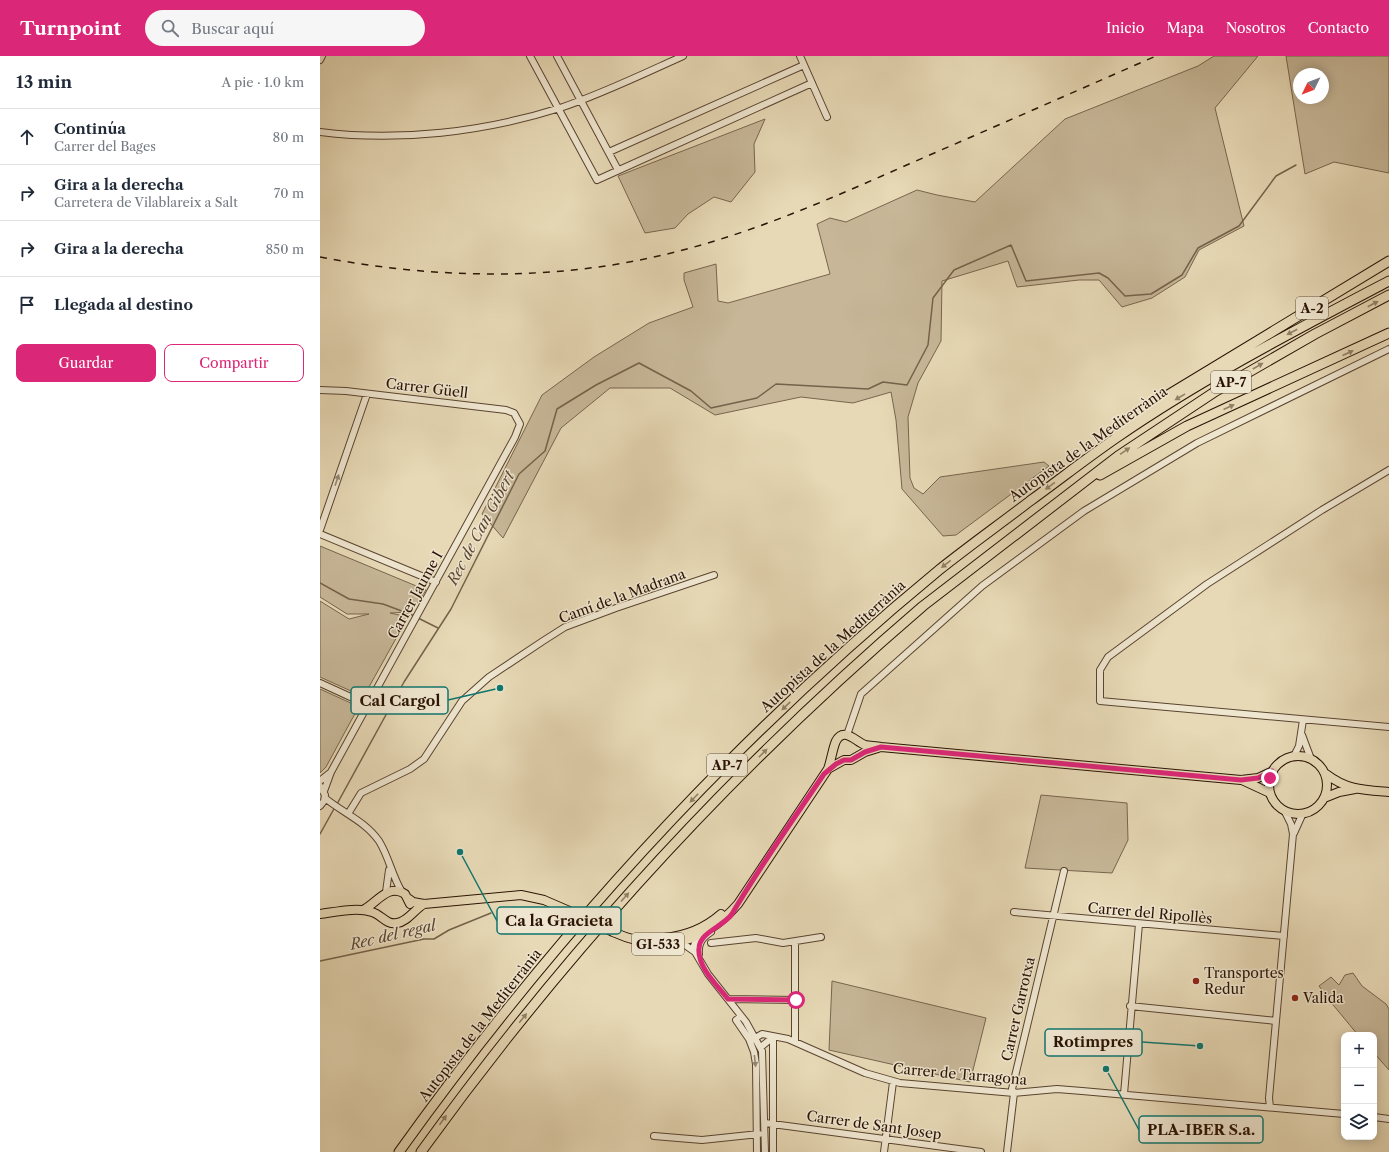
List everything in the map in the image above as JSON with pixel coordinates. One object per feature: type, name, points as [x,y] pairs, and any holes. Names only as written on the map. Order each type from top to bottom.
[{"type":"highway","name":"A-2","points":[[1115,438],[1124,424],[1389,261]]},
{"type":"highway","name":"Autopista de la Mediterrània","points":[[399,1152],[458,1072],[546,962],[638,858],[733,758],[800,692],[883,617],[941,568],[1115,438],[1181,396],[1262,348],[1389,281]]},
{"type":"highway","name":"Autopista de la Mediterrània","points":[[421,1152],[490,1060],[619,904],[725,791],[814,703],[898,627],[923,606],[1118,456],[1216,391],[1315,334],[1389,295]]},
{"type":"highway","points":[[1083,483],[1106,472],[1144,449],[1187,426],[1389,334]]},
{"type":"main road","name":"GI-533","points":[[402,892],[414,902],[424,904],[521,895],[544,900],[633,941],[666,944],[686,940],[712,928],[734,908],[828,769],[836,741],[841,736],[847,735],[854,737],[858,742],[881,747],[1241,780],[1258,778],[1272,771],[1284,759],[1294,756]]},
{"type":"main road","points":[[857,756],[860,749],[858,742]]},
{"type":"main road","name":"GI-533","points":[[828,769],[844,760],[851,760],[857,756],[881,747]]},
{"type":"main road","points":[[834,750],[837,757],[844,760]]},
{"type":"main road","points":[[1294,756],[1311,759],[1322,767],[1326,774],[1339,783],[1355,789],[1389,792]]},
{"type":"main road","points":[[1270,793],[1269,785],[1272,771]]},
{"type":"main road","points":[[1284,810],[1297,814],[1316,808],[1324,798],[1327,790],[1326,774]]},
{"type":"main road","name":"GI-533","points":[[1241,780],[1270,793],[1273,800],[1284,810]]},
{"type":"main road","points":[[1324,798],[1339,792],[1355,789]]},
{"type":"main road","points":[[363,910],[386,892],[396,890],[402,892]]},
{"type":"main road","name":"GI-533","points":[[616,934],[647,939],[673,937],[698,929],[724,912],[744,892]]},
{"type":"main road","points":[[379,899],[377,906],[380,916]]},
{"type":"main road","points":[[408,916],[410,909],[409,899]]},
{"type":"main road","points":[[320,914],[363,910],[394,923],[404,920],[424,904]]},
{"type":"street","points":[[320,60],[322,56]]},
{"type":"street","points":[[530,56],[597,180],[812,83]]},
{"type":"street","points":[[557,56],[618,170]]},
{"type":"street","points":[[320,132],[390,135],[462,130],[527,117],[580,100],[670,59],[683,56]]},
{"type":"street","points":[[800,56],[827,116]]},
{"type":"street","points":[[609,152],[804,65]]},
{"type":"street","points":[[847,735],[861,694],[982,586],[1084,511],[1197,443],[1389,349]]},
{"type":"street","name":"Carrer Güell","points":[[320,390],[346,391],[506,410],[517,416],[519,428]]},
{"type":"street","points":[[320,530],[367,394]]},
{"type":"street","name":"Carrer Jaume I","points":[[322,788],[519,428]]},
{"type":"street","points":[[1389,470],[1322,510],[1207,584],[1108,657],[1100,670],[1100,701],[1389,727]]},
{"type":"street","points":[[320,534],[436,582]]},
{"type":"street","name":"Camí de la Madrana","points":[[346,812],[361,793],[410,769],[424,759],[451,715],[467,696],[489,677],[543,641],[565,627],[714,575]]},
{"type":"street","points":[[320,683],[368,705]]},
{"type":"street","points":[[1294,756],[1302,735],[1303,720]]},
{"type":"street","points":[[1302,735],[1311,759]]},
{"type":"street","name":"Carrer Jaume I","points":[[320,781],[331,772]]},
{"type":"street","points":[[322,788],[322,802],[346,812],[366,826],[376,836],[383,848],[390,868],[402,892]]},
{"type":"street","points":[[1270,1107],[1276,1021],[1293,834],[1291,824],[1284,810]]},
{"type":"street","points":[[1293,834],[1303,813]]},
{"type":"street","points":[[386,892],[390,868]]},
{"type":"street","name":"Carrer Garrotxa","points":[[1007,1152],[1014,1093],[1012,1089],[1064,871]]},
{"type":"street","points":[[700,959],[698,948],[703,938],[725,921],[734,908]]},
{"type":"street","points":[[695,952],[696,936],[699,932],[719,918],[724,912]]},
{"type":"street","name":"Carrer del Ripollès","points":[[1014,912],[1284,936]]},
{"type":"street","points":[[1124,1094],[1130,1006],[1139,924]]},
{"type":"street","points":[[710,943],[756,938],[783,943],[821,937]]},
{"type":"street","points":[[633,941],[642,945],[657,947],[685,945],[695,952],[708,974],[756,1038],[761,1047],[764,1068],[765,1152]]},
{"type":"street","points":[[795,942],[795,1042]]},
{"type":"street","points":[[728,999],[796,1000]]},
{"type":"street","points":[[1130,1006],[1276,1021]]},
{"type":"street","points":[[741,1016],[736,1020],[750,1041],[756,1064],[757,1152]]},
{"type":"street","name":"Carrer de Tarragona","points":[[749,1027],[762,1034],[795,1042],[865,1073],[893,1082],[1014,1093],[1057,1089],[1341,1114]]},
{"type":"street","points":[[750,1041],[762,1034]]},
{"type":"street","points":[[761,1047],[773,1037]]},
{"type":"street","points":[[773,1037],[773,1152]]},
{"type":"street","points":[[884,1152],[893,1082]]},
{"type":"street","points":[[1377,1117],[1389,1119]]},
{"type":"street","name":"Carrer de Sant Josep","points":[[765,1123],[886,1138],[980,1152]]},
{"type":"street","points":[[654,1136],[702,1140],[765,1133]]},
{"type":"shaded area","points":[[1214,56],[1258,56],[1215,108],[1244,226],[1199,250],[1185,277],[1152,298],[1122,307],[1099,280],[1079,280],[1017,287],[1008,261],[942,281],[941,341],[918,383],[908,417],[910,478],[914,488],[923,494],[940,477],[1044,462],[1049,466],[956,535],[943,536],[902,489],[896,420],[891,392],[853,403],[801,397],[715,415],[670,388],[610,388],[561,428],[503,538],[482,514],[542,395],[594,357],[649,323],[693,307],[684,280],[684,273],[716,264],[718,301],[728,303],[830,274],[817,224],[830,218],[846,222],[917,190],[975,202],[1065,119],[1198,66]]},
{"type":"shaded area","points":[[1286,56],[1389,56],[1389,173],[1334,162],[1305,174],[1294,104],[1329,104],[1329,68],[1293,68],[1293,99]]},
{"type":"shaded area","points":[[765,119],[754,144],[755,172],[731,202],[714,197],[688,214],[675,228],[645,233],[618,176]]},
{"type":"shaded area","points":[[320,546],[426,590],[411,612],[390,613],[408,617],[365,694],[362,696],[320,677],[320,601],[349,619],[369,614],[347,614],[320,597]]},
{"type":"shaded area","points":[[320,689],[355,705],[358,708],[326,767],[320,773]]},
{"type":"shaded area","points":[[1041,795],[1127,803],[1128,840],[1112,873],[1025,868]]},
{"type":"shaded area","points":[[1353,973],[1362,986],[1386,1004],[1389,1009],[1389,1070],[1377,1056],[1377,1032],[1356,1032],[1319,986],[1331,977],[1339,985],[1345,975]]},
{"type":"shaded area","points":[[832,981],[986,1018],[970,1082],[829,1050]]},
{"type":"waterway","name":"Rec de Can Gibert","points":[[337,804],[404,682],[451,609],[519,474],[545,451],[557,409],[596,385],[639,363],[691,391],[711,408],[757,398],[776,384],[868,389],[883,382],[907,385],[928,345],[933,298],[954,270],[1011,245],[1026,281],[1099,273],[1108,278],[1125,296],[1151,294],[1182,275],[1198,248],[1239,226],[1276,176],[1296,165]]},
{"type":"waterway","points":[[320,583],[349,599],[383,604],[415,616]]},
{"type":"waterway","points":[[418,618],[438,628]]},
{"type":"waterway","name":"Rec de Can Gibert","points":[[320,834],[335,807]]},
{"type":"waterway","name":"Rec del regal","points":[[320,961],[424,939],[434,939],[449,930],[491,913]]},
{"type":"railway","points":[[320,257],[400,269],[480,274],[520,274],[600,267],[675,252],[744,232],[810,207],[1156,56]]},
{"type":"place","name":"Cal Cargol","points":[[500,688]]},
{"type":"place","name":"Ca la Gracieta","points":[[460,852]]},
{"type":"place","name":"Transportes Redur","points":[[1196,981]]},
{"type":"place","name":"Valida","points":[[1295,998]]},
{"type":"place","name":"Rotimpres","points":[[1200,1046]]},
{"type":"place","name":"PLA-IBER S.a.","points":[[1106,1069]]},
{"type":"route","points":[[796,1000],[728,999],[708,974],[700,959],[698,948],[703,938],[717,928],[731,914],[744,892],[824,774],[828,769],[844,760],[851,760],[865,752],[881,747],[1241,780],[1258,778],[1272,771],[1270,778]]}]
